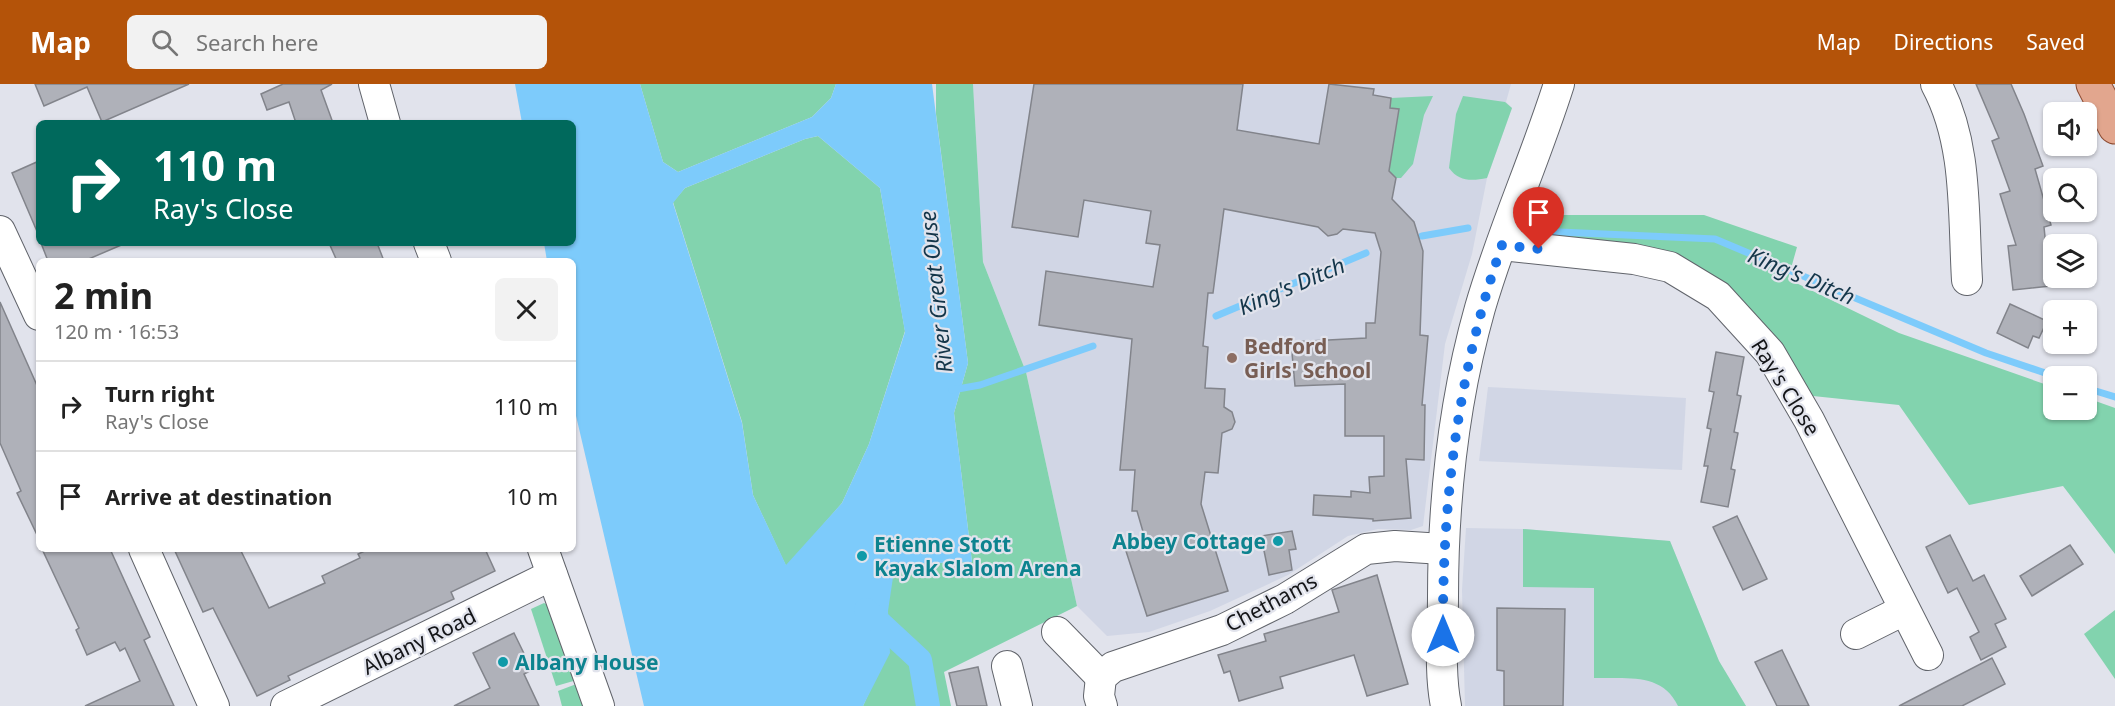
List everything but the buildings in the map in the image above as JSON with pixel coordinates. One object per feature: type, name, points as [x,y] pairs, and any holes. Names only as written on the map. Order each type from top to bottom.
[{"type":"main road","points":[[2093,84],[2115,128]]},
{"type":"street","points":[[374,84],[384,120]]},
{"type":"street","points":[[1446,706],[1443,681],[1443,549],[1450,468],[1461,399],[1480,308],[1559,84]]},
{"type":"street","points":[[1936,84],[1949,109],[1958,146],[1967,280]]},
{"type":"street","points":[[0,231],[36,309]]},
{"type":"street","name":"Ray's Close","points":[[1502,245],[1634,259],[1670,267],[1718,296],[1770,353],[1809,420],[1928,655]]},
{"type":"street","name":"Chethams","points":[[1101,677],[1113,667],[1232,625],[1285,599],[1366,549],[1395,546],[1443,549]]},
{"type":"street","points":[[145,552],[214,706]]},
{"type":"street","points":[[548,562],[599,706]]},
{"type":"street","name":"Albany Road","points":[[286,706],[548,562]]},
{"type":"street","points":[[1856,634],[1904,610]]},
{"type":"street","points":[[1056,632],[1101,677],[1099,696],[1102,706]]},
{"type":"street","points":[[1006,666],[1017,706]]},
{"type":"shaded area","name":"Bedford Girls' School","points":[[973,84],[1511,84],[1506,102],[1512,108],[1487,178],[1472,254],[1445,344],[1423,526],[1411,530],[1378,529],[1348,536],[1288,575],[1210,611],[1149,632],[1107,636],[1077,606],[1026,372],[983,262]]},
{"type":"shaded area","points":[[1488,387],[1686,398],[1682,470],[1479,461]]},
{"type":"shaded area","points":[[1466,528],[1523,529],[1670,541],[1719,661],[1746,706],[1465,706],[1462,590]]},
{"type":"green space","points":[[640,84],[836,84],[831,98],[812,117],[678,172],[663,162]]},
{"type":"green space","points":[[936,84],[973,84],[983,262],[1026,372],[1077,606],[944,672],[951,706],[863,706],[872,686],[786,566],[753,495],[742,422],[673,202],[685,188],[805,139],[818,136],[880,188],[905,331],[869,444],[842,503],[815,534],[895,570],[894,564],[972,562],[954,413],[968,363],[936,114]]},
{"type":"green space","points":[[1433,96],[1424,115],[1413,164],[1401,178],[1396,178],[1389,171],[1399,109],[1390,108],[1391,98]]},
{"type":"green space","points":[[1463,96],[1505,102],[1512,108],[1487,178],[1476,180],[1461,178],[1449,168],[1456,114]]},
{"type":"green space","points":[[1538,215],[1704,215],[1797,247],[1788,279],[1899,333],[2043,383],[2043,420],[2097,420],[2097,402],[2115,408],[2115,554],[2063,486],[1969,505],[1899,405],[1813,396],[1777,343],[1725,290],[1527,247]]},
{"type":"green space","points":[[1523,529],[1670,541],[1719,661],[1746,706],[1678,706],[1663,687],[1653,682],[1630,678],[1594,678],[1594,588],[1523,587]]},
{"type":"green space","points":[[544,603],[553,608],[577,680],[556,686],[531,609]]},
{"type":"green space","points":[[2115,610],[2115,679],[2084,634]]},
{"type":"green space","points":[[579,683],[586,706],[562,706],[558,691]]},
{"type":"water","name":"River Great Ouse","points":[[515,84],[640,84],[663,162],[678,172],[812,117],[831,98],[836,84],[932,84],[968,363],[954,413],[972,562],[895,564],[888,611],[890,653],[863,706],[644,706],[576,416],[576,258],[546,258],[544,246],[576,246],[576,120],[521,120]],"holes":[[[818,136],[880,188],[905,332],[869,444],[842,503],[786,565],[753,495],[742,423],[673,203],[685,188],[805,139]]]},
{"type":"waterway","name":"King's Ditch","points":[[1422,236],[1468,228]]},
{"type":"waterway","name":"King's Ditch","points":[[1537,231],[1715,239],[1986,353],[2043,372]]},
{"type":"waterway","name":"King's Ditch","points":[[1216,316],[1366,253]]},
{"type":"waterway","name":"King's Ditch","points":[[952,390],[980,385],[1093,346]]},
{"type":"waterway","name":"King's Ditch","points":[[2097,391],[2115,397]]},
{"type":"waterway","points":[[866,610],[920,660],[928,706]]},
{"type":"place","name":"Bedford Girls' School","points":[[1232,358]]},
{"type":"place","name":"Abbey Cottage","points":[[1278,541]]},
{"type":"place","name":"Etienne Stott Kayak Slalom Arena","points":[[862,556]]},
{"type":"place","name":"Albany House","points":[[503,662]]},
{"type":"route","points":[[1443,635],[1443,549],[1450,468],[1461,399],[1480,308],[1502,245],[1539,249]]}]
